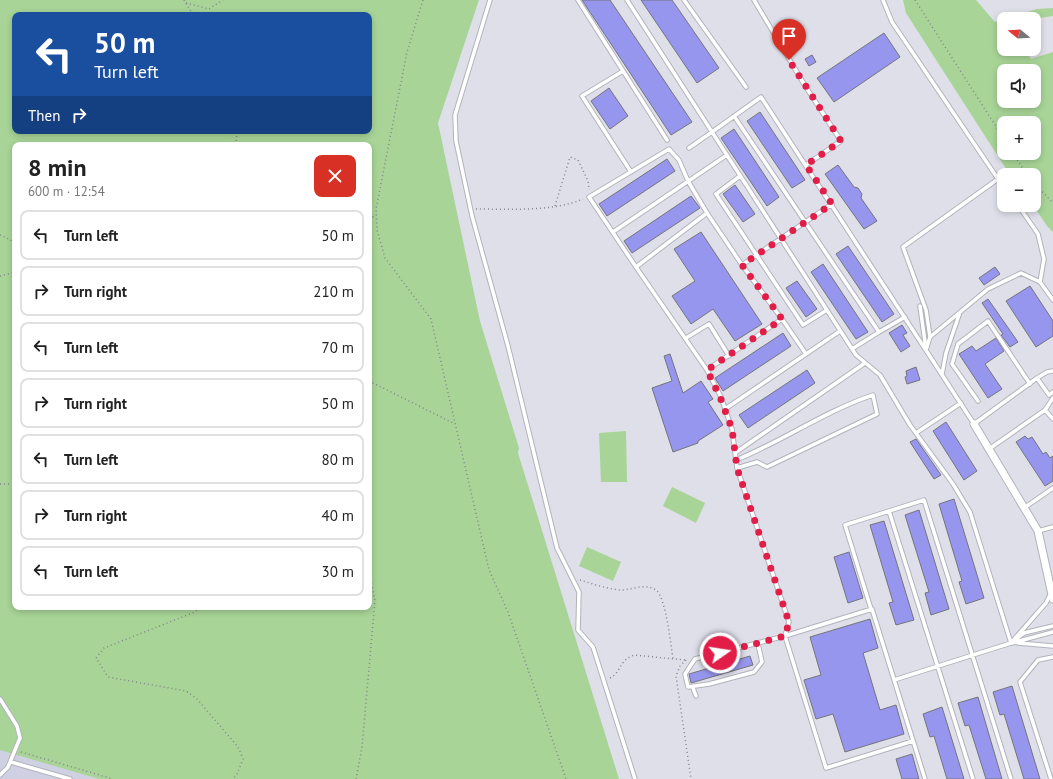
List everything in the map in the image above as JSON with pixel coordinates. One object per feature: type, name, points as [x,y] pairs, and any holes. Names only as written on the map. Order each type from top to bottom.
[{"type":"street","points":[[974,424],[1038,531],[1052,596]]},
{"type":"lane","points":[[490,0],[455,115],[456,141],[470,209],[508,346],[558,548],[580,592],[578,630],[593,647],[635,779]]},
{"type":"lane","points":[[578,0],[667,140]]},
{"type":"lane","points":[[627,0],[852,349],[865,363],[880,375],[916,433],[970,512],[1011,644]]},
{"type":"lane","points":[[684,0],[746,87]]},
{"type":"lane","points":[[754,0],[841,141],[806,165]]},
{"type":"lane","points":[[883,0],[892,22],[997,177]]},
{"type":"lane","points":[[623,71],[582,96],[631,172]]},
{"type":"lane","points":[[689,148],[761,97],[974,424],[1037,378],[1047,372],[1053,371]]},
{"type":"lane","points":[[734,116],[879,332]]},
{"type":"lane","points":[[806,354],[742,265],[707,213],[688,181],[679,160],[669,149],[590,197],[707,370],[725,409],[732,429],[737,468],[789,622],[785,636],[826,768],[913,741]]},
{"type":"lane","points":[[613,232],[727,155]]},
{"type":"lane","points":[[740,176],[716,194],[803,326],[827,310]]},
{"type":"lane","points":[[926,350],[930,337],[926,310],[903,248],[997,179]]},
{"type":"lane","points":[[742,265],[832,204]]},
{"type":"lane","points":[[1023,212],[1038,234],[1044,259],[1040,282]]},
{"type":"lane","points":[[636,267],[707,213]]},
{"type":"lane","points":[[930,337],[988,288],[1021,273],[1040,282],[1053,300]]},
{"type":"lane","points":[[920,306],[926,350]]},
{"type":"lane","points":[[942,374],[946,354],[960,311]]},
{"type":"lane","points":[[852,349],[905,317]]},
{"type":"lane","points":[[707,370],[782,319]]},
{"type":"lane","points":[[978,401],[952,364],[958,344],[988,321],[1030,384]]},
{"type":"lane","points":[[686,338],[709,324],[729,356]]},
{"type":"lane","points":[[725,409],[840,331]]},
{"type":"lane","points":[[735,453],[865,363]]},
{"type":"lane","points":[[1037,378],[1049,395],[1053,392]]},
{"type":"lane","points":[[736,460],[759,451],[856,400],[873,395],[877,414],[767,467],[757,462],[737,468]]},
{"type":"lane","points":[[989,449],[1045,410],[1053,398]]},
{"type":"lane","points":[[916,433],[961,403]]},
{"type":"lane","points":[[1045,410],[1053,419]]},
{"type":"lane","points":[[1024,508],[1053,488]]},
{"type":"lane","points":[[925,779],[845,525],[924,500],[1011,779]]},
{"type":"lane","points":[[889,511],[973,779]]},
{"type":"lane","points":[[1038,531],[1053,527]]},
{"type":"lane","points":[[1011,644],[1052,596]]},
{"type":"lane","points":[[758,644],[762,662],[754,672],[693,688],[688,687],[685,674],[695,659],[758,644],[871,609]]},
{"type":"lane","points":[[1011,644],[1024,633],[1053,626]]},
{"type":"lane","points":[[894,680],[1053,632]]},
{"type":"lane","points":[[1011,644],[1026,643],[1053,646]]},
{"type":"lane","points":[[1051,779],[1020,682],[1038,660],[1053,657]]},
{"type":"lane","points":[[693,688],[696,696]]},
{"type":"lane","points":[[0,698],[17,726],[20,738],[11,762],[0,774]]},
{"type":"lane","points":[[11,762],[70,779]]},
{"type":"path","points":[[184,0],[191,12]]},
{"type":"path","points":[[186,3],[209,9],[223,0]]},
{"type":"path","points":[[423,0],[407,52],[376,214],[377,230],[386,258],[431,319],[489,570],[508,612],[566,779]]},
{"type":"path","points":[[915,0],[997,128]]},
{"type":"path","points":[[470,209],[517,209],[555,206],[571,204],[590,197],[588,181],[578,160],[570,157],[555,206]]},
{"type":"path","points":[[1041,190],[1053,203]]},
{"type":"path","points":[[372,217],[376,214]]},
{"type":"path","points":[[0,235],[12,241]]},
{"type":"path","points":[[0,276],[12,273]]},
{"type":"path","points":[[372,383],[456,424]]},
{"type":"path","points":[[0,484],[12,484]]},
{"type":"path","points":[[574,579],[616,590],[624,590],[637,586],[650,588],[657,592],[665,614],[673,659]]},
{"type":"path","points":[[356,779],[362,747],[375,601],[372,586]]},
{"type":"path","points":[[197,610],[195,612],[104,648],[96,658],[108,677],[186,691],[197,699],[238,747],[243,759],[237,774],[233,779]]},
{"type":"path","points":[[604,681],[614,677],[627,658],[634,656],[685,660],[695,659]]},
{"type":"path","points":[[685,660],[680,666],[676,676],[691,779]]},
{"type":"path","points":[[15,750],[113,779]]},
{"type":"shaded area","points":[[0,750],[3,750],[99,779],[0,779]]},
{"type":"green space","points":[[0,0],[479,0],[438,123],[480,321],[519,448],[518,453],[619,779],[99,779],[0,750]]},
{"type":"green space","points":[[903,0],[976,0],[995,22],[997,21],[997,56],[1029,56],[1031,59],[1053,52],[1053,232],[1038,212],[1041,212],[1041,168],[1006,168],[1000,160],[1041,160],[1041,116],[997,116],[997,155],[906,13]]},
{"type":"green space","points":[[1053,8],[1053,16],[1041,18],[1041,12],[1027,12],[1037,9]]},
{"type":"green space","points":[[626,431],[627,482],[601,482],[599,433]]},
{"type":"green space","points":[[672,487],[705,503],[696,523],[663,506]]},
{"type":"green space","points":[[587,547],[621,562],[613,581],[579,566]]},
{"type":"building","points":[[582,0],[610,0],[692,122],[671,135]]},
{"type":"building","points":[[641,0],[672,0],[719,68],[697,83]]},
{"type":"building","points":[[884,33],[900,57],[834,102],[817,78]]},
{"type":"building","points":[[812,55],[816,62],[809,66],[805,59]]},
{"type":"building","points":[[609,88],[628,116],[610,129],[591,101]]},
{"type":"building","points":[[760,112],[805,180],[792,188],[747,121]]},
{"type":"building","points":[[734,129],[779,197],[767,206],[721,138]]},
{"type":"building","points":[[667,159],[675,171],[607,216],[599,204]]},
{"type":"building","points":[[838,165],[854,187],[858,188],[862,194],[861,198],[877,221],[864,229],[825,174]]},
{"type":"building","points":[[735,185],[755,214],[743,222],[723,194]]},
{"type":"building","points":[[691,196],[700,208],[632,253],[624,241]]},
{"type":"building","points":[[701,232],[762,324],[735,341],[713,309],[691,324],[672,296],[695,281],[674,249]]},
{"type":"building","points":[[848,246],[894,314],[882,322],[836,254]]},
{"type":"building","points":[[823,264],[868,332],[856,339],[811,272]]},
{"type":"building","points":[[995,267],[1000,274],[984,285],[979,278]]},
{"type":"building","points":[[797,281],[817,309],[806,317],[786,288]]},
{"type":"building","points":[[1030,286],[1053,321],[1053,336],[1036,347],[1006,301]]},
{"type":"building","points":[[988,299],[1018,342],[1010,347],[982,303]]},
{"type":"building","points":[[902,325],[907,333],[903,335],[910,346],[901,352],[889,333]]},
{"type":"building","points":[[783,333],[791,346],[723,391],[715,378]]},
{"type":"building","points":[[996,338],[1004,351],[985,364],[1002,389],[988,398],[959,354],[972,346],[976,351]]},
{"type":"building","points":[[670,354],[683,393],[701,381],[713,399],[708,402],[723,425],[698,441],[698,443],[673,452],[652,388],[672,381],[664,356]]},
{"type":"building","points":[[916,367],[920,380],[907,384],[905,377],[907,376],[906,371]]},
{"type":"building","points":[[807,370],[815,383],[748,428],[739,415]]},
{"type":"building","points":[[946,422],[977,471],[964,480],[933,431]]},
{"type":"building","points":[[1025,436],[1028,439],[1032,437],[1043,454],[1046,452],[1050,458],[1053,456],[1053,481],[1045,486],[1016,442]]},
{"type":"building","points":[[916,439],[941,475],[934,479],[910,442]]},
{"type":"building","points":[[954,499],[984,598],[966,604],[959,582],[962,581],[939,504]]},
{"type":"building","points":[[919,510],[949,609],[931,615],[925,593],[929,592],[905,515]]},
{"type":"building","points":[[884,521],[914,620],[896,625],[889,603],[893,602],[870,525]]},
{"type":"building","points":[[849,552],[863,598],[848,603],[834,557]]},
{"type":"building","points":[[870,619],[878,648],[863,653],[880,710],[896,705],[904,734],[845,752],[833,714],[816,719],[804,680],[821,675],[810,637]]},
{"type":"building","points":[[750,656],[753,665],[691,683],[689,674]]},
{"type":"building","points":[[1012,686],[1040,779],[1024,779],[1004,714],[1000,715],[993,692]]},
{"type":"building","points":[[978,697],[1002,779],[986,779],[969,725],[965,726],[958,703]]},
{"type":"building","points":[[942,707],[964,779],[947,779],[934,736],[930,737],[923,714]]},
{"type":"building","points":[[912,754],[919,779],[902,779],[896,759]]},
{"type":"route","points":[[720,653],[785,636],[789,622],[737,468],[732,429],[720,397],[707,370],[782,319],[742,265],[832,204],[806,165],[841,141],[789,60]]}]
